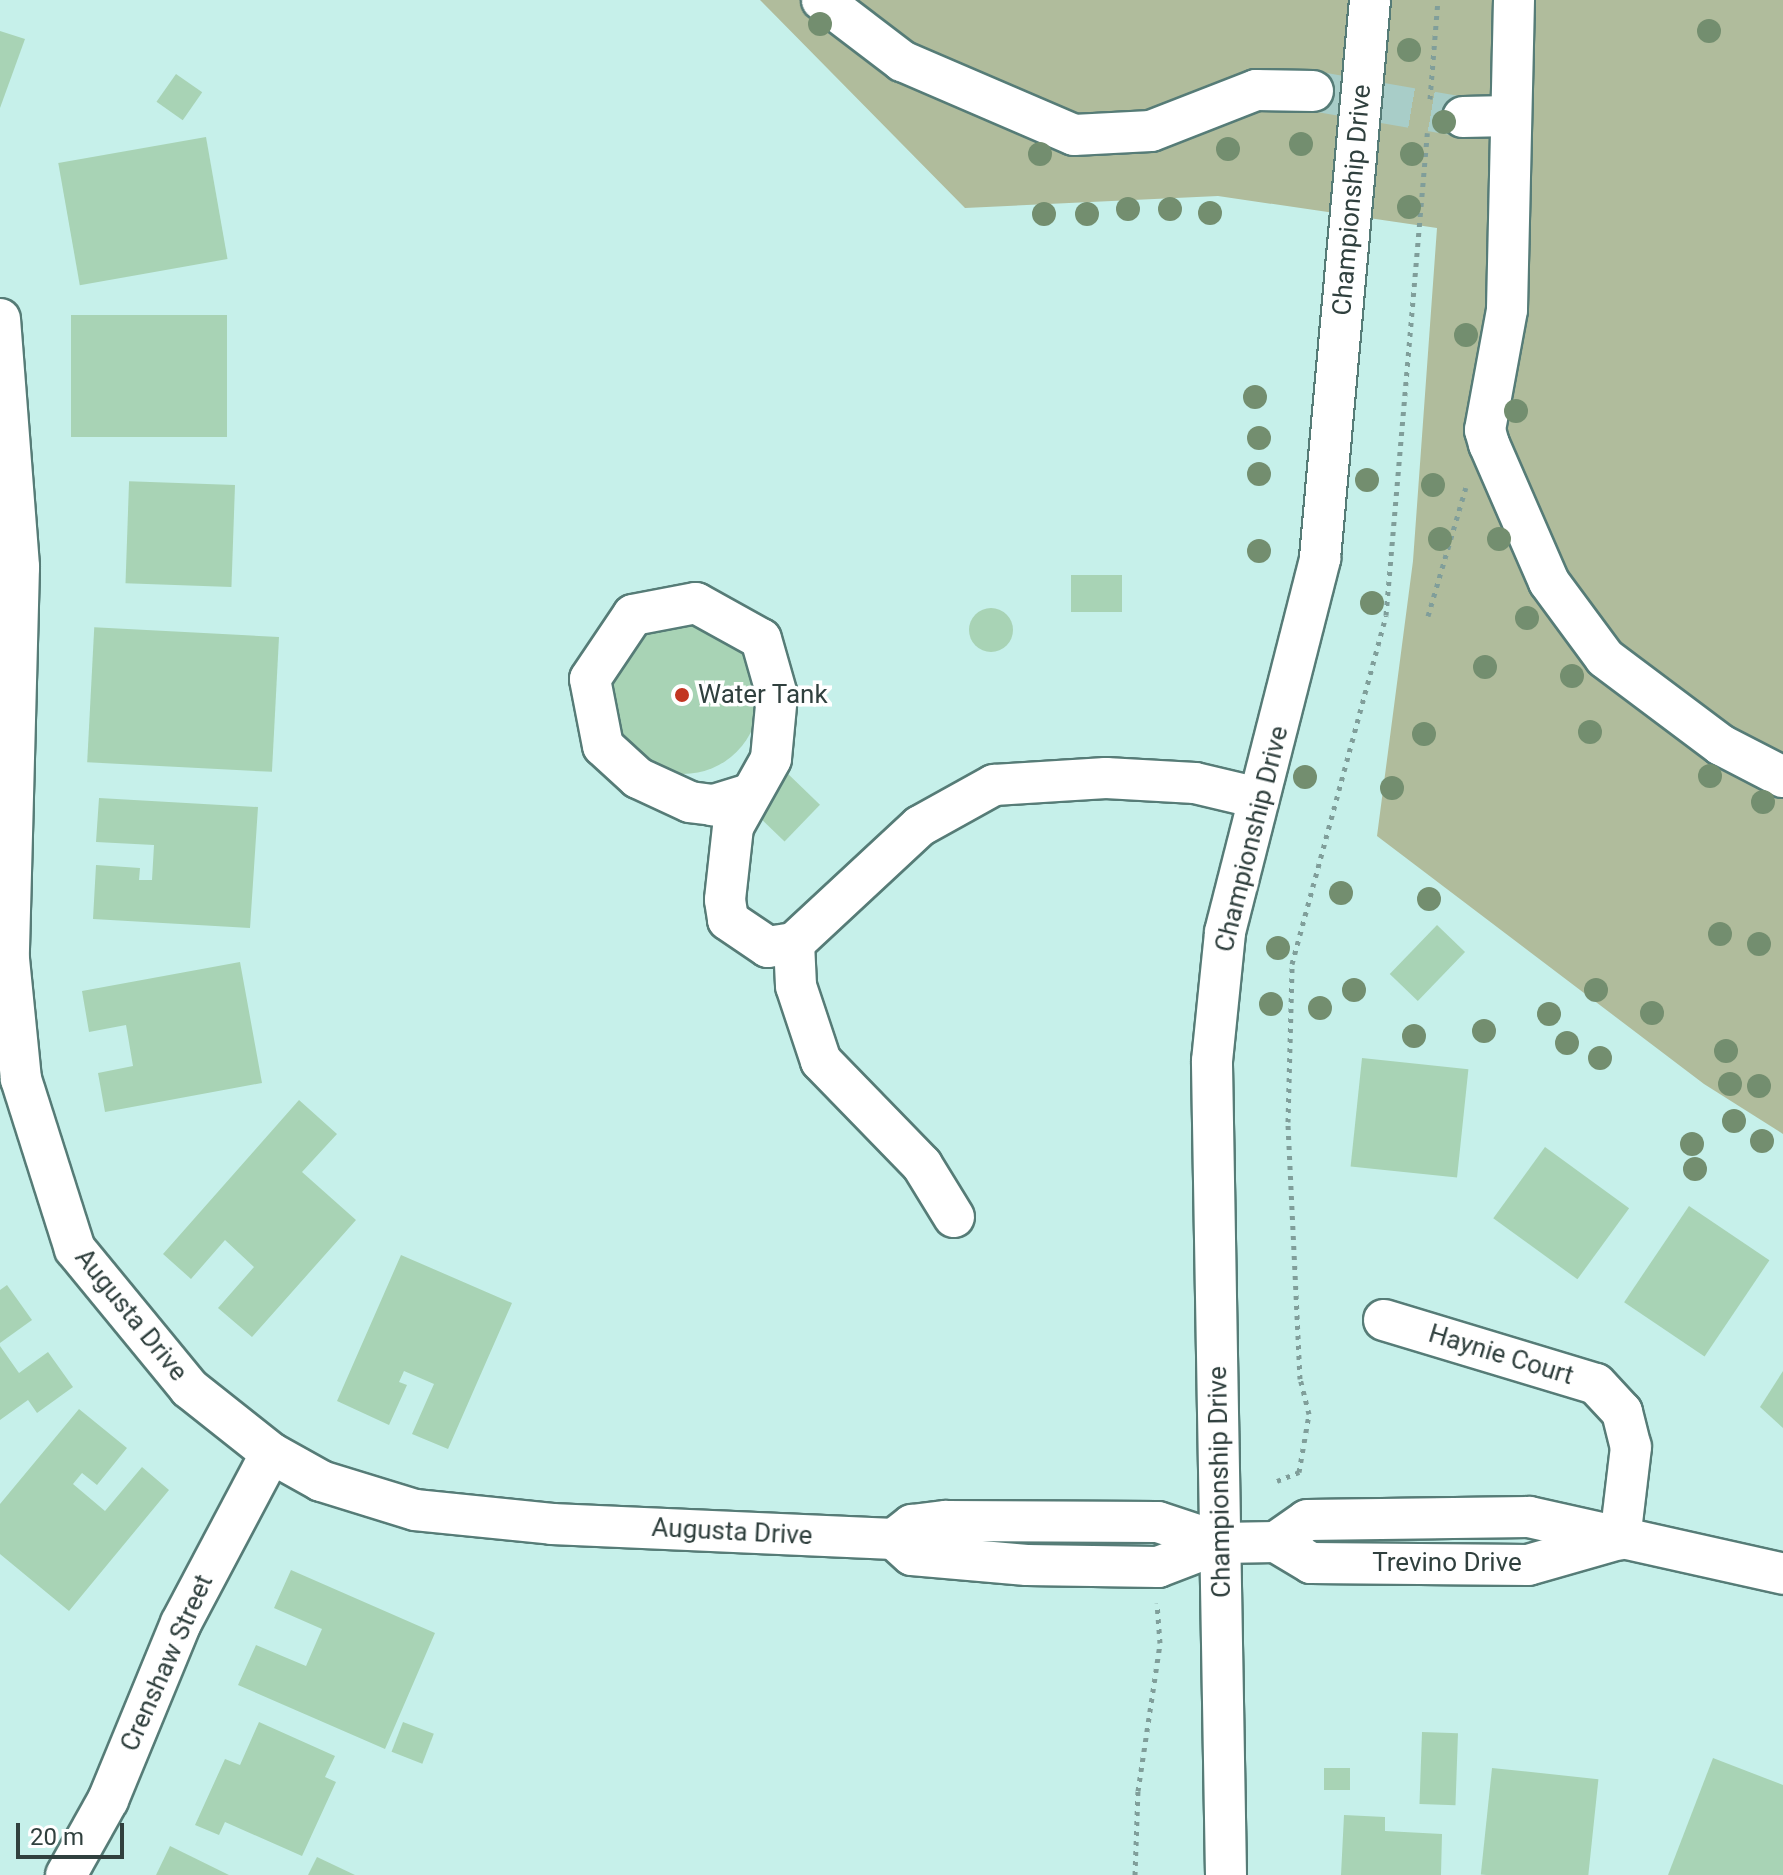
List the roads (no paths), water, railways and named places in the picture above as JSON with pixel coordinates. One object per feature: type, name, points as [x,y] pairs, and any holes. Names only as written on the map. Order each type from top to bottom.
[{"type":"street","points":[[822,0],[902,61],[1074,135],[1151,131],[1256,90],[1313,91]]},
{"type":"street","name":"Championship Drive","points":[[1226,1875],[1212,1061],[1225,932],[1258,798],[1296,673],[1320,558],[1370,0]]},
{"type":"street","points":[[1514,0],[1507,310],[1486,423],[1489,444],[1566,612],[1620,671],[1721,745],[1783,777]]},
{"type":"street","points":[[1440,118],[1509,116]]},
{"type":"street","name":"Augusta Drive","points":[[0,319],[19,567],[5,805],[9,959],[21,1079],[75,1249],[189,1388],[271,1453],[321,1481],[415,1510],[552,1524],[894,1539],[912,1555],[1158,1567],[1221,1543]]},
{"type":"street","points":[[750,794],[713,805],[690,802],[638,778],[603,746],[590,679],[633,615],[696,603],[761,639],[776,711],[771,759],[733,827],[728,920],[768,947],[794,943],[920,826],[994,785],[1106,778],[1195,783],[1258,798]]},
{"type":"street","points":[[794,943],[796,986],[821,1061],[922,1165],[954,1217]]},
{"type":"street","name":"Haynie Court","points":[[1384,1320],[1596,1384],[1622,1412],[1631,1447],[1620,1539]]},
{"type":"street","name":"Crenshaw Street","points":[[66,1875],[108,1800],[181,1623],[271,1453]]},
{"type":"street","name":"Trevino Drive","points":[[1221,1543],[1276,1542],[1307,1520],[1529,1517],[1783,1574]]},
{"type":"tunnel","points":[[1313,91],[1463,117]]},
{"type":"place","name":"Water Tank","points":[[682,695]]}]
